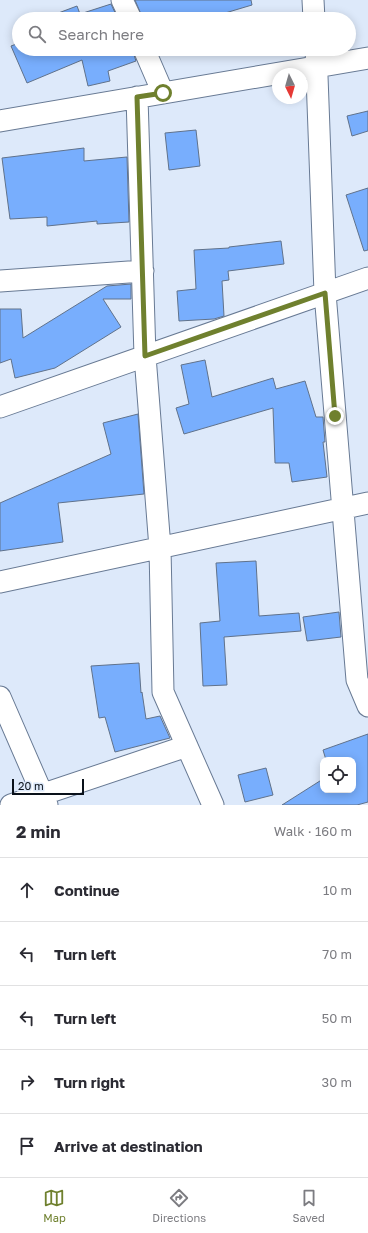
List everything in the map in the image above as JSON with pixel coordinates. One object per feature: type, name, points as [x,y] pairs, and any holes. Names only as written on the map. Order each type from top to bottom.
[{"type":"street","points":[[122,0],[128,12]]},
{"type":"street","points":[[313,0],[314,12]]},
{"type":"street","points":[[147,56],[163,93]]},
{"type":"street","points":[[316,57],[325,293],[342,509],[357,680],[368,706]]},
{"type":"street","points":[[1,119],[163,93],[316,57],[368,58]]},
{"type":"street","points":[[137,97],[145,356],[160,548],[163,692],[213,805]]},
{"type":"street","points":[[0,281],[143,271]]},
{"type":"street","points":[[0,407],[368,278]]},
{"type":"street","points":[[0,582],[368,503]]},
{"type":"street","points":[[0,698],[45,800]]},
{"type":"street","points":[[11,805],[45,800],[187,746]]},
{"type":"building","points":[[135,0],[251,0],[252,5],[228,12],[140,12]]},
{"type":"building","points":[[111,4],[115,12],[86,12]]},
{"type":"building","points":[[77,6],[79,12],[61,12]]},
{"type":"building","points":[[15,56],[134,56],[136,61],[108,71],[110,81],[88,86],[82,60],[27,83]]},
{"type":"building","points":[[368,111],[368,131],[352,136],[347,116]]},
{"type":"building","points":[[196,130],[200,166],[169,170],[165,133]]},
{"type":"building","points":[[84,148],[84,161],[127,157],[129,222],[97,224],[97,221],[47,226],[47,217],[10,219],[2,158]]},
{"type":"building","points":[[368,188],[368,250],[364,251],[346,195]]},
{"type":"building","points":[[281,241],[284,264],[228,271],[229,280],[222,281],[224,316],[214,319],[179,321],[177,291],[196,289],[194,250],[229,248]]},
{"type":"building","points":[[131,284],[131,299],[103,299],[121,327],[55,368],[15,378],[11,359],[0,363],[0,309],[21,309],[23,338],[107,286]]},
{"type":"building","points":[[205,360],[212,397],[273,378],[276,389],[305,381],[316,417],[323,417],[325,442],[323,442],[327,477],[292,482],[289,463],[275,463],[273,408],[184,434],[176,408],[189,404],[181,365]]},
{"type":"building","points":[[138,414],[144,494],[58,503],[63,542],[0,551],[0,503],[111,454],[103,423]]},
{"type":"building","points":[[256,561],[259,616],[299,613],[301,631],[224,637],[227,685],[203,686],[200,623],[220,621],[216,563]]},
{"type":"building","points":[[339,612],[341,637],[307,641],[303,617]]},
{"type":"building","points":[[139,663],[141,693],[142,692],[146,719],[160,716],[170,738],[115,752],[105,717],[99,718],[91,666]]},
{"type":"building","points":[[368,734],[368,802],[357,805],[282,805],[320,781],[320,793],[356,793],[356,757],[325,757],[323,750]]},
{"type":"building","points":[[266,768],[273,795],[245,802],[238,775]]},
{"type":"route","points":[[163,93],[137,97],[145,356],[325,293],[335,416]]}]
